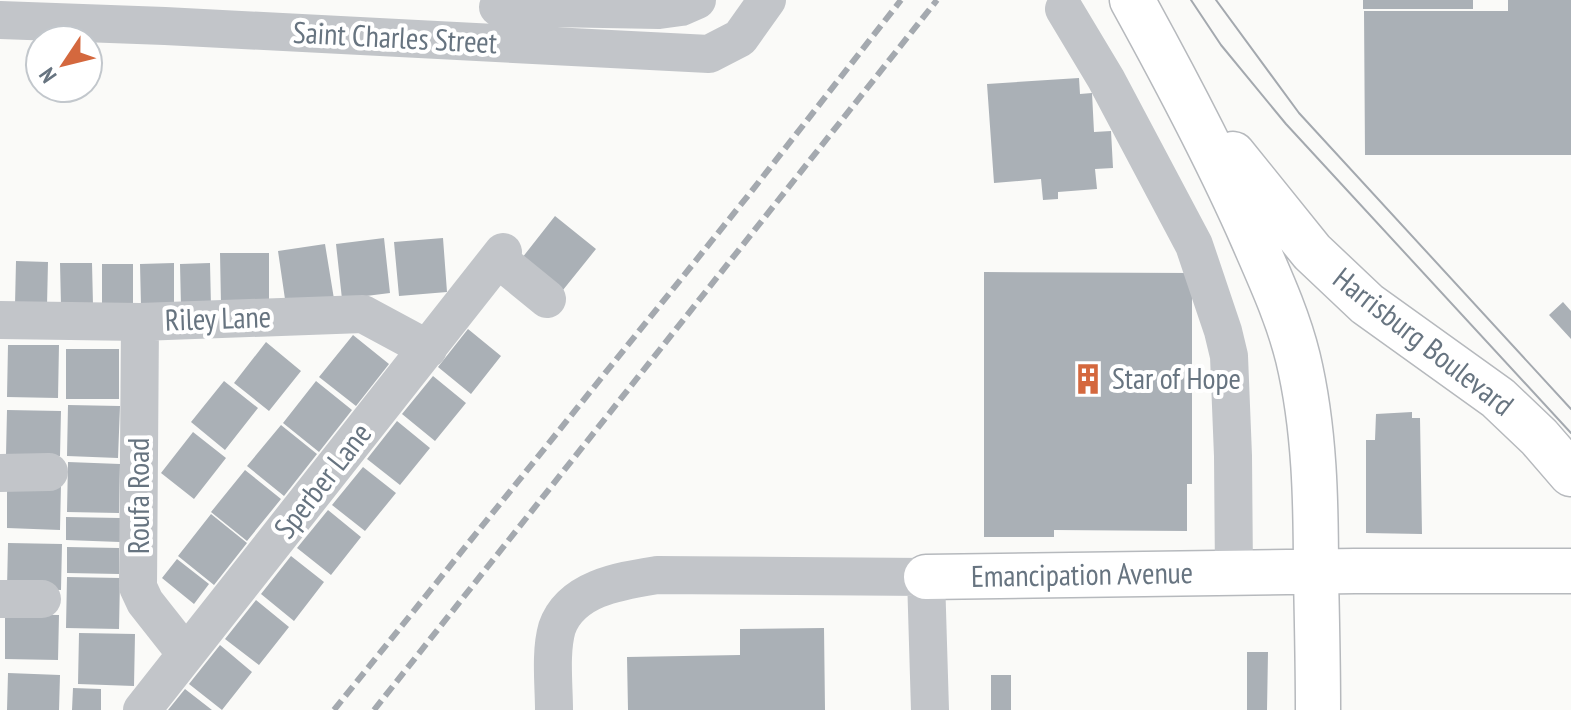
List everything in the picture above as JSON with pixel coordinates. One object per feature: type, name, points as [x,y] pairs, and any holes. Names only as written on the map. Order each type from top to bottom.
[{"type":"main road","name":"Harrisburg Boulevard","points":[[1132,0],[1231,191],[1283,307],[1298,358],[1310,420],[1315,507],[1318,710]]},
{"type":"main road","name":"Harrisburg Boulevard","points":[[1162,55],[1241,166],[1312,252],[1367,304],[1498,398],[1539,437],[1571,474]]},
{"type":"main road","name":"Emancipation Avenue","points":[[926,577],[1571,571]]},
{"type":"street","points":[[499,17],[659,10],[681,7],[697,0]]},
{"type":"street","name":"Saint Charles Street","points":[[0,20],[499,17],[709,54],[740,38],[767,0]]},
{"type":"street","points":[[1064,9],[1106,79],[1194,245],[1223,331],[1229,356],[1234,573]]},
{"type":"street","name":"Sperber Lane","points":[[142,710],[500,256],[547,299]]},
{"type":"street","name":"Riley Lane","points":[[0,320],[140,322],[363,314],[428,349]]},
{"type":"street","name":"Roufa Road","points":[[140,322],[138,587],[145,602],[186,654]]},
{"type":"street","points":[[0,473],[49,472]]},
{"type":"street","name":"Emancipation Avenue","points":[[554,710],[557,630],[564,614],[576,601],[596,590],[657,575],[926,577]]},
{"type":"street","points":[[926,577],[930,710]]},
{"type":"street","points":[[0,599],[42,599]]},
{"type":"building","points":[[1363,0],[1473,0],[1473,9],[1363,9]]},
{"type":"building","points":[[1508,0],[1571,0],[1571,155],[1365,155],[1364,11],[1508,11]]},
{"type":"building","points":[[1079,78],[1080,94],[1092,93],[1094,132],[1111,131],[1113,168],[1095,169],[1097,189],[1058,192],[1058,199],[1043,200],[1041,179],[994,183],[987,84]]},
{"type":"building","points":[[555,216],[596,249],[563,290],[522,258]]},
{"type":"building","points":[[384,238],[390,293],[342,299],[336,244]]},
{"type":"building","points":[[443,238],[447,292],[399,296],[394,242]]},
{"type":"building","points":[[325,244],[334,299],[286,306],[278,251]]},
{"type":"building","points":[[220,253],[269,253],[269,303],[221,304]]},
{"type":"building","points":[[16,261],[48,262],[47,306],[15,305]]},
{"type":"building","points":[[60,263],[92,263],[93,305],[61,306]]},
{"type":"building","points":[[174,263],[174,305],[141,306],[140,264]]},
{"type":"building","points":[[210,263],[211,307],[181,307],[180,264]]},
{"type":"building","points":[[102,264],[133,264],[133,306],[102,306]]},
{"type":"building","name":"Star of Hope","points":[[984,272],[1192,273],[1192,484],[1187,484],[1187,531],[1054,530],[1054,537],[984,537]]},
{"type":"building","points":[[1563,302],[1571,311],[1571,339],[1549,315]]},
{"type":"building","points":[[468,329],[501,356],[471,394],[438,367]]},
{"type":"building","points":[[353,335],[389,364],[356,406],[319,377]]},
{"type":"building","points":[[266,342],[301,371],[269,411],[234,383]]},
{"type":"building","points":[[8,345],[59,345],[58,398],[7,397]]},
{"type":"building","points":[[66,349],[119,349],[119,399],[66,399]]},
{"type":"building","points":[[433,376],[466,403],[435,441],[402,414]]},
{"type":"building","points":[[224,381],[258,408],[225,450],[191,422]]},
{"type":"building","points":[[316,381],[352,410],[319,452],[283,423]]},
{"type":"building","points":[[68,405],[120,406],[118,458],[67,456]]},
{"type":"building","points":[[7,410],[61,411],[60,456],[6,455]]},
{"type":"building","points":[[1412,412],[1412,418],[1420,418],[1422,534],[1366,533],[1366,440],[1375,440],[1376,414]]},
{"type":"building","points":[[397,421],[430,448],[400,485],[367,459]]},
{"type":"building","points":[[281,425],[317,454],[284,496],[247,466]]},
{"type":"building","points":[[193,432],[226,458],[194,499],[161,473]]},
{"type":"building","points":[[68,462],[120,464],[119,513],[67,512]]},
{"type":"building","points":[[363,467],[396,493],[365,531],[332,505]]},
{"type":"building","points":[[245,470],[281,499],[247,541],[211,512]]},
{"type":"building","points":[[7,483],[61,484],[60,530],[7,528]]},
{"type":"building","points":[[328,510],[361,537],[331,575],[297,548]]},
{"type":"building","points":[[211,514],[247,543],[214,585],[178,556]]},
{"type":"building","points":[[66,517],[120,518],[120,542],[66,540]]},
{"type":"building","points":[[8,543],[62,544],[61,590],[7,588]]},
{"type":"building","points":[[67,547],[119,548],[119,574],[67,573]]},
{"type":"building","points":[[291,556],[324,582],[294,621],[261,594]]},
{"type":"building","points":[[177,559],[209,584],[194,604],[162,578]]},
{"type":"building","points":[[67,577],[120,578],[119,629],[66,628]]},
{"type":"building","points":[[256,600],[289,627],[259,665],[225,639]]},
{"type":"building","points":[[5,614],[59,615],[58,660],[5,659]]},
{"type":"building","points":[[824,628],[825,710],[628,710],[627,657],[740,655],[740,629]]},
{"type":"building","points":[[79,633],[135,634],[134,686],[78,684]]},
{"type":"building","points":[[220,645],[252,672],[222,710],[189,684]]},
{"type":"building","points":[[1247,652],[1268,652],[1267,710],[1247,710]]},
{"type":"building","points":[[8,673],[60,675],[59,710],[7,710]]},
{"type":"building","points":[[991,675],[1011,675],[1011,710],[991,710]]},
{"type":"building","points":[[73,688],[101,689],[101,710],[72,710]]},
{"type":"building","points":[[185,689],[212,710],[168,710]]},
{"type":"tram line","points":[[1191,0],[1221,45],[1286,124],[1571,433]]},
{"type":"tram line","points":[[1216,0],[1299,113],[1571,409]]},
{"type":"railway","points":[[334,710],[751,192],[901,0]]},
{"type":"railway","points":[[374,710],[937,0]]},
{"type":"place","name":"Star of Hope","points":[[1088,379]]}]
